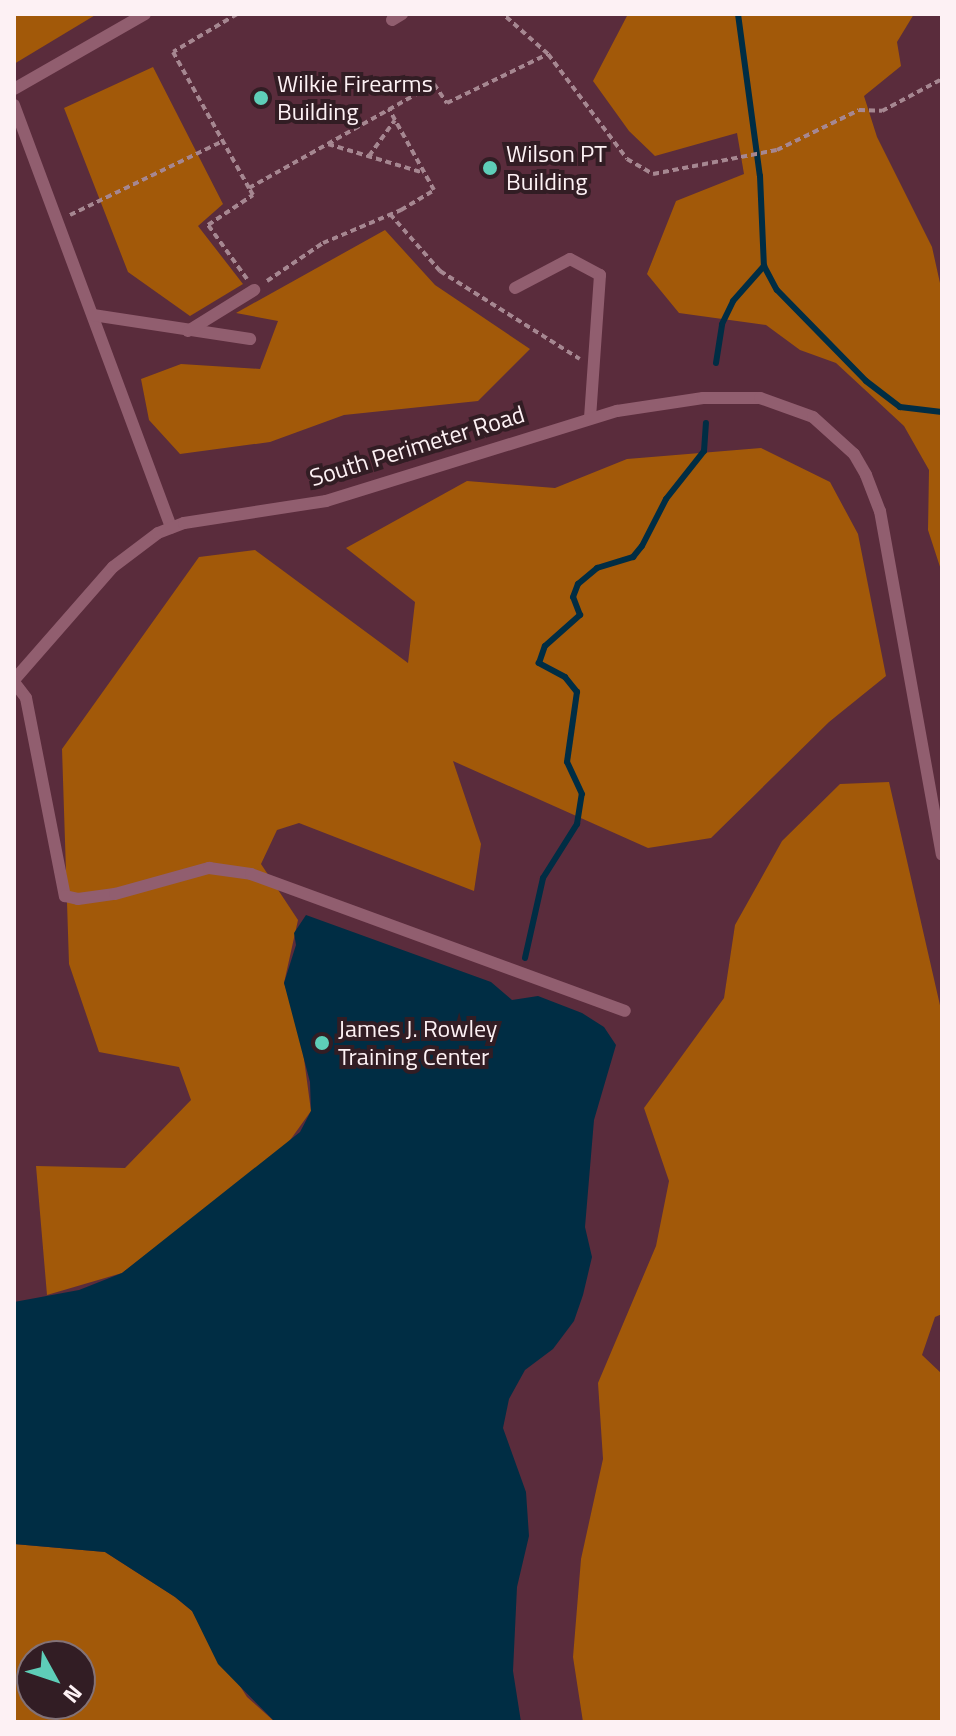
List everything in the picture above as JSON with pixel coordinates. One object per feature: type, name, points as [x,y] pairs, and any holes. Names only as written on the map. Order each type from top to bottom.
[{"type":"lane","points":[[14,89],[145,14]]},
{"type":"lane","points":[[14,105],[171,528]]},
{"type":"lane","points":[[515,288],[570,259],[600,275],[590,417]]},
{"type":"lane","points":[[188,331],[254,290]]},
{"type":"lane","points":[[93,315],[250,339]]},
{"type":"lane","name":"South Perimeter Road","points":[[14,681],[113,567],[171,528],[237,511],[326,501],[590,417],[703,398],[760,398],[813,417],[838,438],[866,475],[880,511],[942,854]]},
{"type":"lane","points":[[14,681],[26,698],[65,896],[78,899],[115,894],[209,868],[251,874],[625,1011]]},
{"type":"path","points":[[237,14],[173,52],[253,195],[208,225],[254,290],[323,243],[390,214],[434,190],[389,109]]},
{"type":"path","points":[[503,14],[548,54],[638,169],[677,173],[777,150],[859,110],[882,111],[942,79]]},
{"type":"path","points":[[249,188],[434,84],[447,103],[548,54]]},
{"type":"path","points":[[369,156],[395,120]]},
{"type":"path","points":[[57,221],[223,141]]},
{"type":"path","points":[[328,144],[424,173]]},
{"type":"path","points":[[390,214],[440,271],[594,368]]},
{"type":"shaded area","points":[[14,14],[97,14],[14,64]]},
{"type":"shaded area","points":[[628,14],[914,14],[897,42],[901,66],[864,96],[877,137],[932,247],[942,292],[942,573],[928,530],[929,470],[904,426],[836,363],[800,350],[766,325],[679,313],[647,274],[676,201],[744,174],[737,133],[655,156],[629,131],[593,81]]},
{"type":"shaded area","points":[[153,67],[223,204],[198,226],[243,284],[190,316],[128,272],[64,108]]},
{"type":"shaded area","points":[[385,230],[435,285],[530,349],[478,401],[344,415],[270,442],[180,454],[149,420],[141,379],[181,364],[260,369],[278,321],[236,313]]},
{"type":"shaded area","points":[[761,448],[830,482],[858,534],[886,676],[829,722],[711,838],[648,848],[453,761],[481,844],[474,891],[299,823],[277,830],[261,864],[298,920],[284,983],[300,1029],[311,1111],[283,1150],[122,1273],[47,1295],[36,1166],[125,1168],[191,1100],[179,1067],[99,1052],[69,964],[62,749],[199,557],[255,550],[408,663],[415,602],[346,548],[467,481],[555,488],[627,459]]},
{"type":"shaded area","points":[[889,782],[942,1014],[942,1314],[935,1317],[922,1355],[942,1374],[942,1722],[583,1722],[573,1657],[581,1559],[603,1459],[598,1383],[656,1246],[669,1181],[644,1108],[724,998],[735,925],[782,841],[840,784]]},
{"type":"shaded area","points":[[14,1544],[105,1552],[175,1597],[192,1611],[247,1697],[275,1722],[14,1722]]},
{"type":"water","points":[[306,915],[491,982],[512,1000],[538,996],[582,1013],[604,1027],[616,1045],[594,1120],[585,1227],[592,1257],[583,1295],[574,1321],[553,1349],[525,1370],[509,1399],[503,1428],[526,1492],[529,1536],[517,1587],[513,1671],[521,1722],[275,1722],[218,1664],[192,1611],[175,1597],[105,1552],[14,1544],[14,1302],[79,1290],[122,1273],[300,1132],[311,1111],[310,1082],[284,983],[296,945],[294,933]]},
{"type":"waterway","points":[[738,14],[760,176],[764,266],[777,290],[866,381],[900,407],[942,412]]},
{"type":"waterway","points":[[716,363],[722,324],[733,301],[764,266]]},
{"type":"waterway","points":[[525,958],[543,878],[577,824],[582,794],[567,762],[577,692],[565,677],[539,663],[545,646],[580,615],[573,597],[578,584],[597,568],[633,557],[642,546],[666,499],[704,451],[706,423]]},
{"type":"place","name":"Wilkie Firearms Building","points":[[261,98]]},
{"type":"place","name":"Wilson PT Building","points":[[490,168]]},
{"type":"place","name":"James J. Rowley Training Center","points":[[322,1043]]}]
